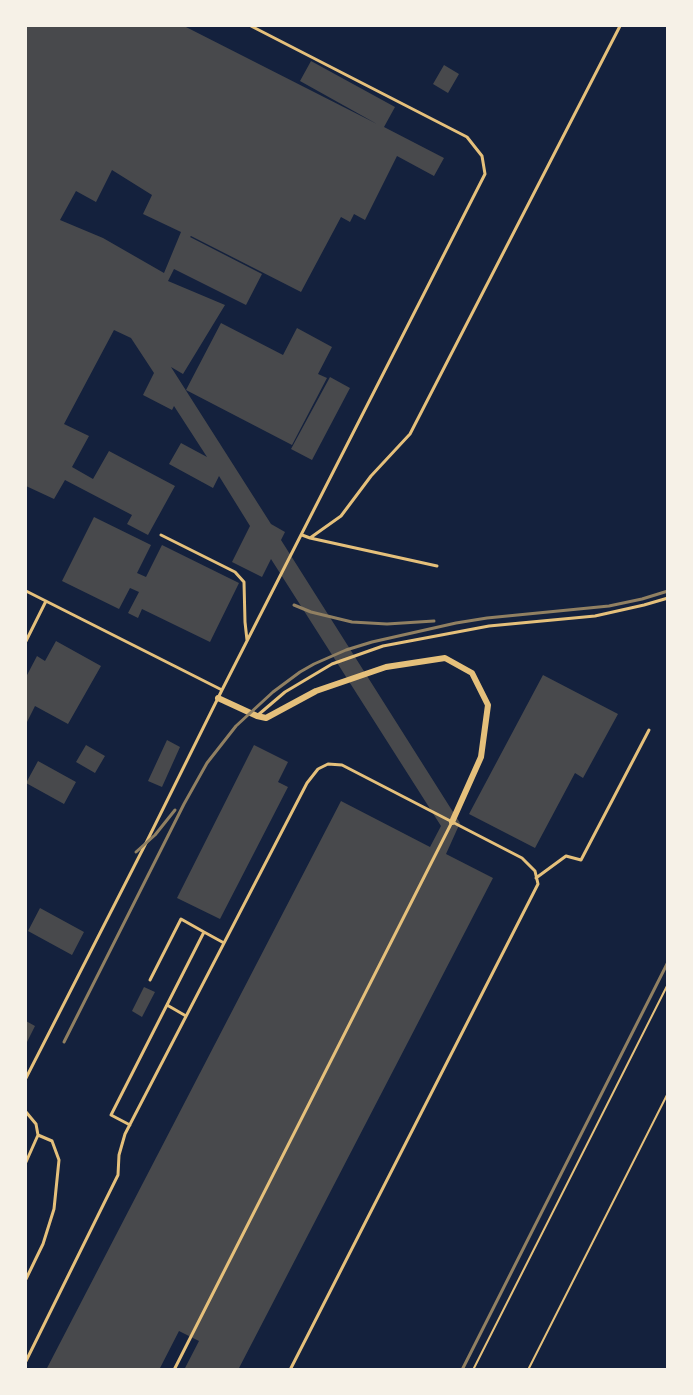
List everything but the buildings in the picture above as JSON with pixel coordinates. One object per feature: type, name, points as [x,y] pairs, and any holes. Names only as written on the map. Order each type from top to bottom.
[{"type":"street","points":[[218,698],[266,718],[316,691],[386,667],[445,658],[472,673],[488,705],[481,757],[452,822]]},
{"type":"lane","points":[[26,1078],[485,174],[482,156],[467,137],[455,129],[251,26]]},
{"type":"lane","points":[[310,538],[341,516],[371,476],[410,434],[620,26]]},
{"type":"lane","points":[[302,535],[437,566]]},
{"type":"lane","points":[[161,536],[235,572],[244,582],[248,641]]},
{"type":"lane","points":[[26,591],[222,690]]},
{"type":"lane","points":[[257,716],[285,692],[332,664],[383,646],[489,626],[595,616],[668,598]]},
{"type":"lane","points":[[26,641],[46,601]]},
{"type":"lane","points":[[536,878],[566,856],[581,860],[649,730]]},
{"type":"lane","points":[[26,1361],[118,1175],[119,1155],[125,1134],[307,783],[318,769],[328,764],[342,765],[522,858],[535,871],[538,884],[290,1370]]},
{"type":"lane","points":[[174,1370],[452,822]]},
{"type":"lane","points":[[150,980],[181,919],[224,943]]},
{"type":"lane","points":[[130,1125],[111,1115],[204,932]]},
{"type":"lane","points":[[167,1005],[186,1016]]},
{"type":"lane","points":[[26,1112],[36,1124],[38,1135],[26,1162]]},
{"type":"lane","points":[[26,1279],[43,1244],[54,1209],[59,1160],[52,1141],[38,1135]]},
{"type":"path","points":[[473,1370],[668,984]]},
{"type":"path","points":[[528,1370],[668,1093]]},
{"type":"railway","points":[[64,1042],[207,763],[236,726],[273,692],[314,664],[372,642],[487,618],[609,606],[668,591]]},
{"type":"railway","points":[[294,605],[311,612],[352,622],[387,624],[434,621]]},
{"type":"railway","points":[[136,852],[155,835],[175,810]]},
{"type":"railway","points":[[462,1370],[668,962]]}]
